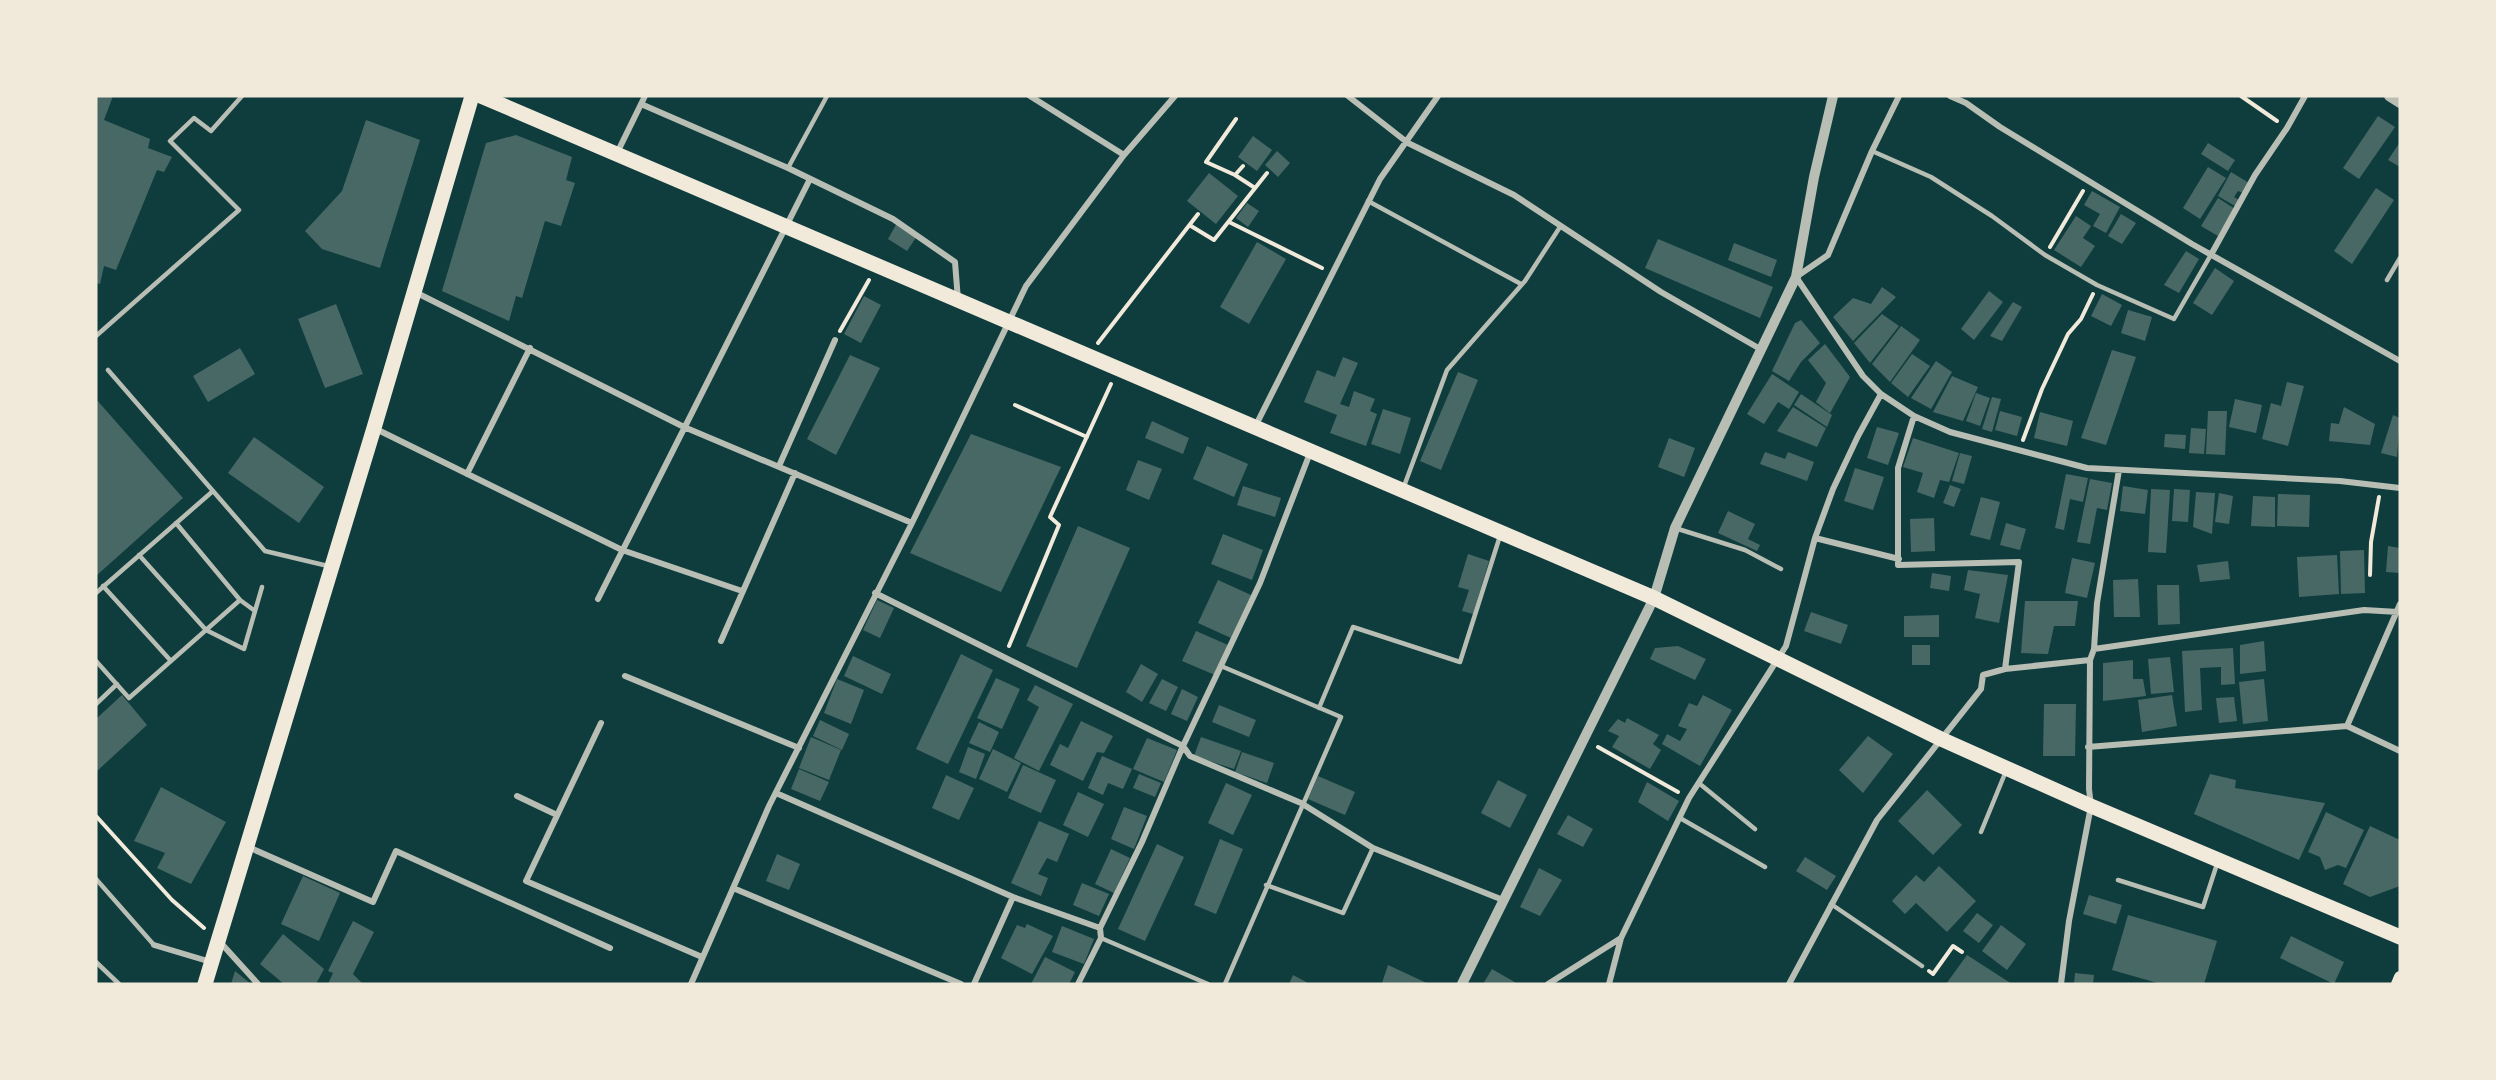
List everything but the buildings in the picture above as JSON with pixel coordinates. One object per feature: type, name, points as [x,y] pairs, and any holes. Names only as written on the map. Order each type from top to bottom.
[{"type":"main road","points":[[205,984],[415,292],[472,96]]},
{"type":"main road","points":[[481,96],[1654,598],[2007,769],[2091,807],[2400,937]]},
{"type":"main road","points":[[2397,984],[2400,977]]},
{"type":"street","points":[[617,154],[645,96]]},
{"type":"street","points":[[1030,96],[1124,155]]},
{"type":"street","points":[[691,984],[776,793],[912,523],[1026,286],[1124,155],[1175,96]]},
{"type":"street","points":[[1348,96],[1408,143],[1514,195],[1661,292],[1762,350]]},
{"type":"street","points":[[1255,428],[1380,178],[1408,143],[1438,96]]},
{"type":"street","points":[[1462,984],[1654,598],[1675,528],[1796,277],[1814,177],[1833,96]]},
{"type":"street","points":[[1796,277],[1828,255],[1872,151],[1899,96]]},
{"type":"street","points":[[1950,96],[1966,103],[2000,128],[2192,244],[2212,253],[2400,360]]},
{"type":"street","points":[[2212,253],[2254,175],[2288,128],[2305,96]]},
{"type":"street","points":[[2390,96],[2400,103]]},
{"type":"street","points":[[641,104],[788,168],[893,219],[955,262],[958,300]]},
{"type":"street","points":[[598,599],[810,179]]},
{"type":"street","points":[[1796,277],[1863,376],[1881,394],[1914,416],[1950,432],[2018,452],[2087,468],[2340,481],[2400,488]]},
{"type":"street","points":[[415,292],[684,427],[912,523]]},
{"type":"street","points":[[779,466],[835,340]]},
{"type":"street","points":[[467,474],[530,348]]},
{"type":"street","points":[[1609,984],[1621,938],[1689,798],[1778,660],[1789,639],[1815,538],[1833,489],[1857,436],[1881,394]]},
{"type":"street","points":[[1914,416],[1898,468],[1898,565],[2019,562],[2005,669]]},
{"type":"street","points":[[374,428],[622,550],[742,591]]},
{"type":"street","points":[[1078,984],[1101,938],[1100,928],[1142,842],[1183,746],[1260,584],[1310,452]]},
{"type":"street","points":[[2061,984],[2071,909],[2091,807],[2088,747],[2090,660],[2094,649],[2097,603],[2119,470]]},
{"type":"street","points":[[721,641],[795,473]]},
{"type":"street","points":[[1815,538],[1899,560]]},
{"type":"street","points":[[875,593],[1183,746],[1190,756],[1301,803],[1373,848],[1503,900]]},
{"type":"street","points":[[2347,726],[2400,604]]},
{"type":"street","points":[[2094,649],[2364,610],[2398,612]]},
{"type":"street","points":[[1789,984],[1877,820],[1981,689],[1983,675],[2005,669],[2090,660]]},
{"type":"street","points":[[625,676],[799,748]]},
{"type":"street","points":[[601,723],[526,881],[702,957]]},
{"type":"street","points":[[2088,747],[2347,726],[2400,751]]},
{"type":"street","points":[[776,793],[1013,897],[1100,928]]},
{"type":"street","points":[[516,796],[557,815]]},
{"type":"street","points":[[248,847],[373,902],[396,851],[610,948]]},
{"type":"street","points":[[733,888],[960,984]]},
{"type":"street","points":[[974,984],[1013,897]]},
{"type":"street","points":[[1548,984],[1621,938]]},
{"type":"street","points":[[218,941],[258,984]]},
{"type":"street","points":[[154,945],[211,962]]},
{"type":"lane","points":[[96,336],[239,210],[170,141],[194,118],[211,131],[242,96]]},
{"type":"lane","points":[[788,168],[827,96]]},
{"type":"lane","points":[[1966,103],[1971,96]]},
{"type":"lane","points":[[1872,151],[1931,177],[1992,216],[2045,255],[2097,285],[2174,319],[2212,253]]},
{"type":"lane","points":[[1368,201],[1521,284]]},
{"type":"lane","points":[[1402,491],[1447,370],[1521,284],[1560,227]]},
{"type":"lane","points":[[2387,280],[2400,258]]},
{"type":"lane","points":[[108,370],[265,551],[332,568]]},
{"type":"lane","points":[[96,593],[213,491]]},
{"type":"lane","points":[[176,523],[240,600],[255,611]]},
{"type":"lane","points":[[1675,528],[1744,550],[1781,569]]},
{"type":"lane","points":[[1319,708],[1353,627],[1460,662],[1501,533]]},
{"type":"lane","points":[[139,555],[206,630],[244,649],[262,587]]},
{"type":"lane","points":[[103,586],[171,661]]},
{"type":"lane","points":[[96,661],[129,698],[240,600]]},
{"type":"lane","points":[[1221,666],[1341,717],[1301,803],[1225,984]]},
{"type":"lane","points":[[96,704],[117,684]]},
{"type":"lane","points":[[1981,832],[2007,769]]},
{"type":"lane","points":[[1700,784],[1755,829]]},
{"type":"lane","points":[[1680,818],[1765,867]]},
{"type":"lane","points":[[1266,885],[1343,913],[1373,848]]},
{"type":"lane","points":[[2118,880],[2203,907],[2218,861]]},
{"type":"lane","points":[[96,879],[154,945]]},
{"type":"lane","points":[[1831,904],[1922,966]]},
{"type":"lane","points":[[1101,938],[1208,984]]},
{"type":"lane","points":[[96,962],[119,984]]},
{"type":"path","points":[[2241,96],[2288,128]]},
{"type":"path","points":[[1236,119],[1206,162],[1255,188]]},
{"type":"path","points":[[1235,176],[1243,166]]},
{"type":"path","points":[[1191,226],[1214,240],[1267,173]]},
{"type":"path","points":[[2045,255],[2089,180]]},
{"type":"path","points":[[1097,343],[1191,226],[1198,214]]},
{"type":"path","points":[[1229,222],[1333,273]]},
{"type":"path","points":[[835,340],[869,280]]},
{"type":"path","points":[[2018,452],[2059,352],[2068,334],[2081,319],[2097,285]]},
{"type":"path","points":[[1005,656],[1059,525],[1050,517],[1111,384]]},
{"type":"path","points":[[1016,405],[1087,437]]},
{"type":"path","points":[[2370,575],[2371,542],[2380,487]]},
{"type":"path","points":[[1598,747],[1689,798]]},
{"type":"path","points":[[96,816],[172,900],[218,941]]},
{"type":"path","points":[[1922,966],[1934,974],[1953,946],[1962,952]]}]
